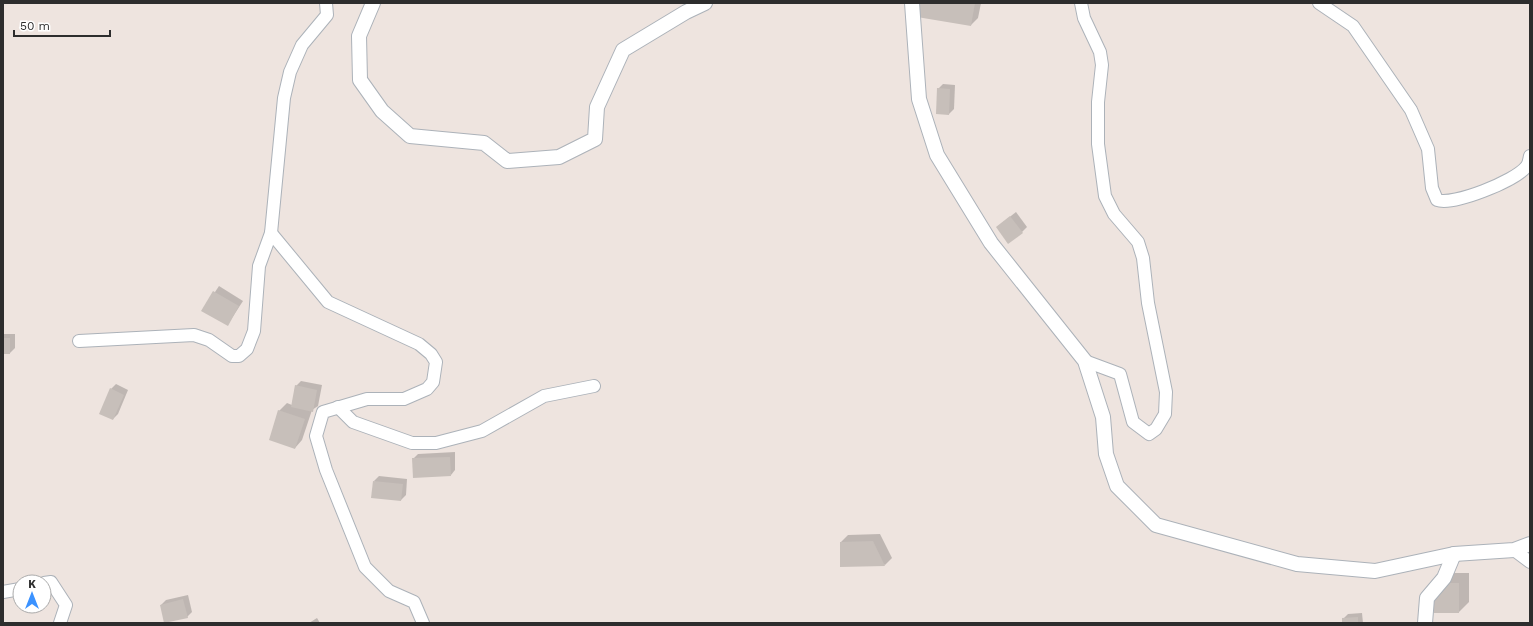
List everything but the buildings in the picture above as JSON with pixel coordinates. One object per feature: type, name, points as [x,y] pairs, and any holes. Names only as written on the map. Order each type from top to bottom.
[{"type":"street","points":[[79,341],[194,335],[209,340],[232,356],[239,356],[247,349],[254,330],[259,266],[271,233],[284,98],[290,72],[302,45],[327,15],[326,3]]},
{"type":"street","points":[[373,3],[359,36],[360,80],[382,110],[410,136],[484,143],[508,161],[559,157],[595,139],[597,107],[623,50],[686,12],[705,3]]},
{"type":"street","points":[[912,3],[919,99],[937,154],[991,243],[1085,361],[1103,417],[1106,454],[1117,486],[1156,525],[1297,564],[1375,571],[1454,554],[1530,550]]},
{"type":"street","points":[[1081,3],[1084,18],[1100,52],[1102,65],[1098,102],[1098,144],[1105,196],[1114,214],[1138,242],[1143,258],[1148,303],[1166,392],[1165,414],[1156,429],[1149,434],[1133,422],[1120,374],[1085,361]]},
{"type":"street","points":[[1319,3],[1353,26],[1411,110],[1428,149],[1432,188],[1437,200],[1441,202],[1466,197],[1502,184],[1518,175],[1527,166],[1530,156]]},
{"type":"street","points":[[271,233],[328,302],[419,344],[431,354],[436,362],[433,382],[427,389],[404,399],[367,399],[323,412],[316,436],[326,470],[365,567],[389,591],[414,602],[423,623]]},
{"type":"street","points":[[338,407],[353,422],[412,443],[436,443],[482,431],[544,396],[594,386]]},
{"type":"street","points":[[1514,550],[1530,544]]},
{"type":"street","points":[[1514,550],[1530,562]]},
{"type":"street","points":[[1425,623],[1427,598],[1444,578],[1454,554]]},
{"type":"street","points":[[52,584],[66,605],[60,623]]}]
